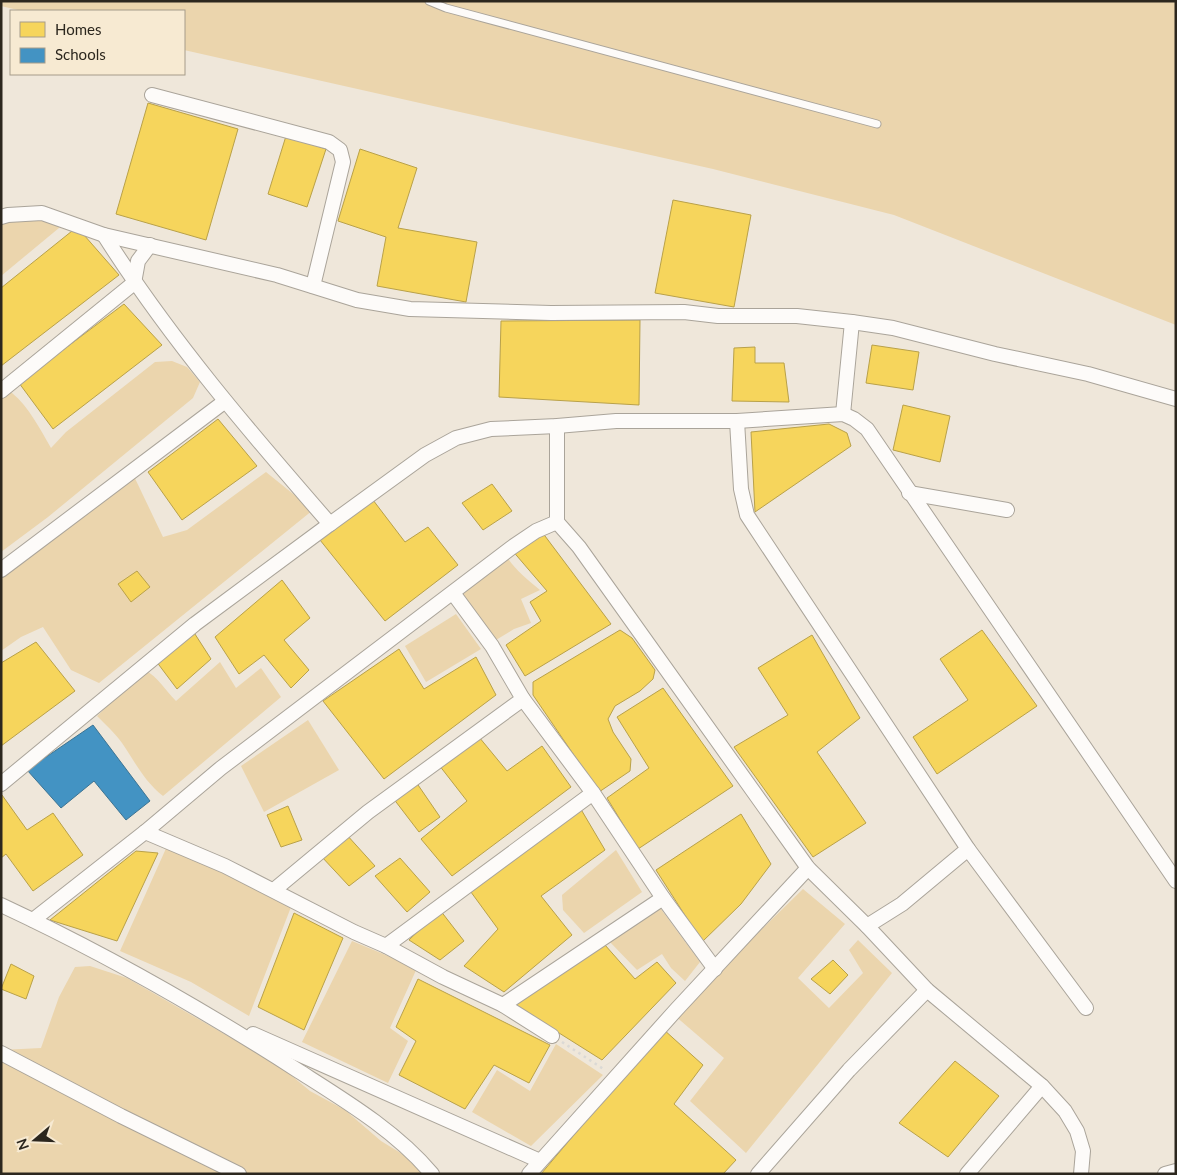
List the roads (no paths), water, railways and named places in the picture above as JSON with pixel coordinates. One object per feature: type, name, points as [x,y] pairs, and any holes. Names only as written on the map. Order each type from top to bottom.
[{"type":"street","points":[[152,95],[329,142],[340,150],[343,162],[314,286]]},
{"type":"street","points":[[1,217],[8,214],[42,213],[104,235],[277,275],[357,300],[410,309],[551,313],[684,312],[718,316],[797,316],[852,322],[894,328],[994,354],[1088,374],[1176,399]]},
{"type":"street","points":[[104,235],[134,283],[224,402],[330,524]]},
{"type":"street","points":[[1,391],[134,283],[138,261],[150,245]]},
{"type":"street","points":[[843,414],[852,322]]},
{"type":"street","points":[[1,570],[224,402]]},
{"type":"street","points":[[1,784],[195,624],[425,455],[456,438],[490,429],[624,420],[737,421],[843,414],[854,419],[867,429],[1176,881]]},
{"type":"street","points":[[737,421],[741,489],[747,515],[968,849],[1086,1008]]},
{"type":"street","points":[[557,426],[557,522],[579,548],[808,868],[867,926],[927,990],[1042,1086],[1065,1111],[1077,1131],[1083,1151],[1081,1174]]},
{"type":"street","points":[[909,493],[1006,510]]},
{"type":"street","points":[[33,920],[146,832],[221,768],[536,530],[557,522]]},
{"type":"street","points":[[453,593],[492,646],[523,698],[593,793],[663,898],[715,968]]},
{"type":"street","points":[[274,890],[368,812],[523,698]]},
{"type":"street","points":[[386,946],[593,793]]},
{"type":"street","points":[[146,832],[274,890],[354,932],[386,946],[443,977],[503,1005],[552,1036]]},
{"type":"street","points":[[867,926],[902,904],[968,849]]},
{"type":"street","points":[[529,1174],[808,868]]},
{"type":"street","points":[[503,1005],[663,898]]},
{"type":"street","points":[[1,906],[33,920],[211,1015],[540,1161]]},
{"type":"street","points":[[758,1174],[849,1070],[927,990]]},
{"type":"street","points":[[211,1015],[385,1130],[419,1158],[432,1174]]},
{"type":"street","points":[[1,1053],[121,1116],[238,1174]]},
{"type":"street","points":[[968,1174],[1042,1086]]},
{"type":"street","points":[[1165,1174],[1176,1171]]},
{"type":"lane","points":[[429,1],[456,11],[877,124]]}]
